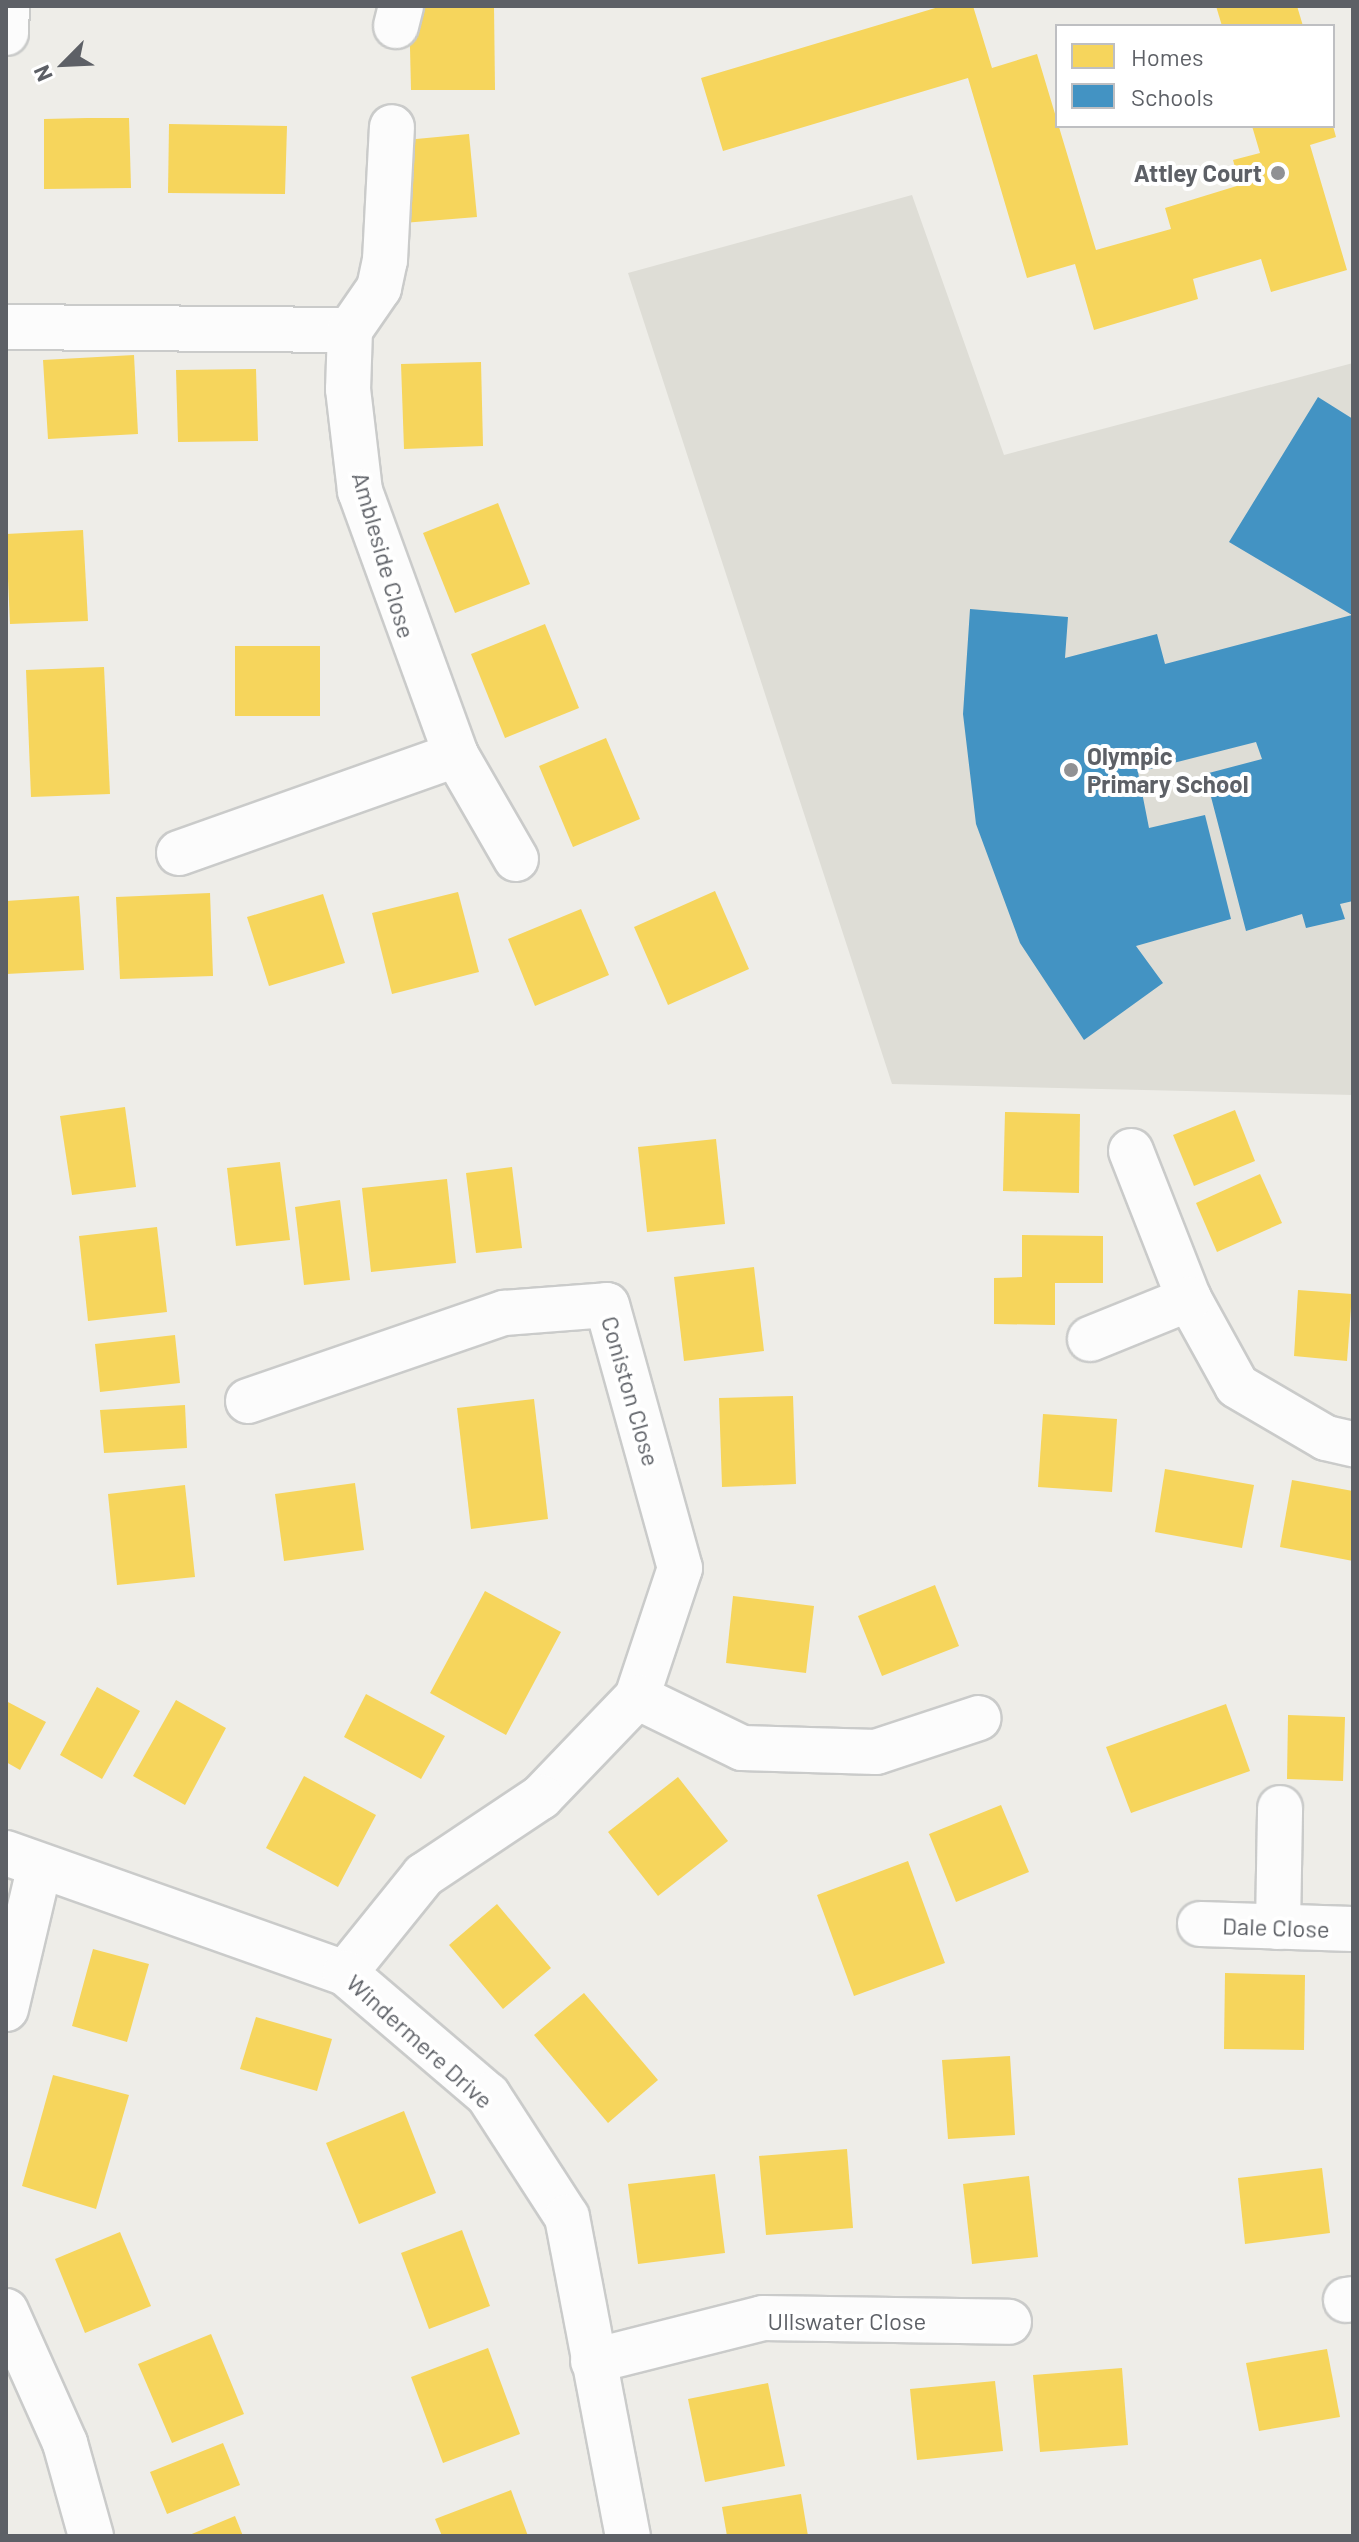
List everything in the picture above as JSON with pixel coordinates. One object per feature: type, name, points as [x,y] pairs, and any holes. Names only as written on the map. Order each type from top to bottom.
[{"type":"street","points":[[6,33],[7,6]]},
{"type":"street","points":[[6,327],[350,330],[379,288],[385,260],[392,127]]},
{"type":"street","name":"Ambleside Close","points":[[350,330],[348,389],[360,491],[456,755],[516,859]]},
{"type":"street","points":[[179,853],[456,755]]},
{"type":"street","points":[[1131,1151],[1159,1232],[1189,1299],[1237,1386],[1326,1438],[1353,1444]]},
{"type":"street","points":[[1090,1339],[1189,1299]]},
{"type":"street","name":"Coniston Close","points":[[248,1401],[504,1313],[607,1305],[680,1568],[637,1697],[541,1797],[424,1875],[345,1973]]},
{"type":"street","points":[[637,1697],[742,1748],[876,1752],[979,1718]]},
{"type":"street","points":[[1278,1927],[1280,1808]]},
{"type":"street","points":[[6,2009],[23,1861]]},
{"type":"street","name":"Windermere Drive","points":[[23,1861],[345,1973],[488,2095],[567,2217],[628,2536]]},
{"type":"street","name":"Dale Close","points":[[1200,1924],[1353,1929]]},
{"type":"street","points":[[6,2311],[65,2443],[91,2536]]},
{"type":"street","name":"Ullswater Close","points":[[593,2361],[763,2318],[1009,2322]]},
{"type":"shaded area","name":"Olympic Primary School","points":[[912,195],[1004,455],[1353,363],[1353,1095],[892,1084],[628,273]]},
{"type":"building: Homes","points":[[409,6],[494,6],[495,90],[411,90]]},
{"type":"building: Homes","name":"Attley Court","points":[[942,6],[973,6],[992,68],[1037,54],[1055,114],[1055,128],[1059,128],[1096,250],[1171,229],[1165,208],[1240,185],[1233,160],[1260,153],[1253,128],[1334,128],[1336,137],[1310,145],[1347,270],[1271,292],[1261,259],[1193,279],[1198,299],[1094,330],[1075,264],[1027,278],[968,78],[723,151],[701,78]]},
{"type":"building: Homes","points":[[1216,6],[1297,6],[1302,24],[1221,24]]},
{"type":"building: Homes","points":[[129,118],[131,188],[44,189],[44,119]]},
{"type":"building: Homes","points":[[169,124],[287,126],[285,194],[168,193]]},
{"type":"building: Homes","points":[[469,134],[477,217],[403,223],[395,141]]},
{"type":"building: Homes","points":[[134,355],[138,434],[48,439],[43,360]]},
{"type":"building: Homes","points":[[481,362],[483,446],[404,449],[401,364]]},
{"type":"building: Homes","points":[[256,369],[258,441],[178,442],[176,370]]},
{"type":"building: Homes","points":[[498,503],[530,584],[455,613],[423,533]]},
{"type":"building: Homes","points":[[83,530],[88,621],[10,624],[6,534]]},
{"type":"building: Homes","points":[[545,624],[579,708],[505,738],[471,654]]},
{"type":"building: Homes","points":[[235,646],[320,646],[320,716],[235,716]]},
{"type":"building: Homes","points":[[104,667],[110,794],[31,797],[26,670]]},
{"type":"building: Homes","points":[[606,738],[640,819],[573,847],[539,766]]},
{"type":"building: Homes","points":[[715,891],[749,969],[668,1005],[634,927]]},
{"type":"building: Homes","points":[[458,892],[479,972],[392,994],[372,913]]},
{"type":"building: Homes","points":[[210,893],[213,976],[120,979],[116,897]]},
{"type":"building: Homes","points":[[323,894],[345,963],[269,986],[247,917]]},
{"type":"building: Homes","points":[[79,896],[84,970],[6,974],[6,901]]},
{"type":"building: Homes","points":[[581,909],[609,975],[535,1006],[508,939]]},
{"type":"building: Homes","points":[[125,1107],[136,1187],[72,1195],[60,1116]]},
{"type":"building: Homes","points":[[1235,1110],[1255,1161],[1194,1186],[1173,1135]]},
{"type":"building: Homes","points":[[1005,1112],[1080,1114],[1079,1193],[1003,1191]]},
{"type":"building: Homes","points":[[716,1139],[725,1224],[647,1232],[638,1147]]},
{"type":"building: Homes","points":[[280,1162],[290,1240],[236,1246],[227,1168]]},
{"type":"building: Homes","points":[[512,1167],[522,1248],[476,1253],[466,1173]]},
{"type":"building: Homes","points":[[1260,1174],[1282,1223],[1217,1252],[1196,1203]]},
{"type":"building: Homes","points":[[447,1179],[456,1263],[371,1272],[362,1188]]},
{"type":"building: Homes","points":[[340,1200],[350,1280],[304,1285],[295,1207]]},
{"type":"building: Homes","points":[[157,1227],[167,1312],[88,1321],[79,1236]]},
{"type":"building: Homes","points":[[1022,1235],[1103,1236],[1103,1283],[1055,1283],[1055,1325],[994,1324],[994,1278],[1022,1277]]},
{"type":"building: Homes","points":[[754,1267],[764,1351],[684,1361],[674,1277]]},
{"type":"building: Homes","points":[[1298,1290],[1352,1294],[1347,1361],[1294,1356]]},
{"type":"building: Homes","points":[[175,1335],[180,1383],[100,1392],[95,1344]]},
{"type":"building: Homes","points":[[793,1396],[796,1484],[722,1487],[719,1398]]},
{"type":"building: Homes","points":[[534,1399],[548,1519],[471,1529],[457,1408]]},
{"type":"building: Homes","points":[[185,1405],[187,1448],[104,1453],[100,1410]]},
{"type":"building: Homes","points":[[1043,1414],[1117,1419],[1112,1492],[1038,1487]]},
{"type":"building: Homes","points":[[1165,1469],[1254,1485],[1242,1548],[1155,1532]]},
{"type":"building: Homes","points":[[1292,1480],[1353,1491],[1353,1561],[1280,1547]]},
{"type":"building: Homes","points":[[355,1483],[364,1550],[284,1561],[275,1494]]},
{"type":"building: Homes","points":[[185,1485],[195,1577],[117,1585],[108,1494]]},
{"type":"building: Homes","points":[[935,1585],[959,1646],[882,1676],[858,1616]]},
{"type":"building: Homes","points":[[485,1591],[561,1632],[506,1735],[430,1693]]},
{"type":"building: Homes","points":[[733,1596],[814,1606],[806,1673],[726,1663]]},
{"type":"building: Homes","points":[[97,1687],[140,1711],[102,1779],[60,1755]]},
{"type":"building: Homes","points":[[366,1694],[445,1736],[421,1779],[344,1737]]},
{"type":"building: Homes","points":[[176,1700],[226,1728],[185,1805],[133,1776]]},
{"type":"building: Homes","points":[[6,1701],[46,1722],[20,1770],[6,1762]]},
{"type":"building: Homes","points":[[1226,1704],[1250,1771],[1131,1813],[1106,1747]]},
{"type":"building: Homes","points":[[1288,1715],[1345,1717],[1343,1781],[1287,1779]]},
{"type":"building: Homes","points":[[304,1776],[376,1815],[338,1887],[266,1848]]},
{"type":"building: Homes","points":[[678,1777],[728,1841],[658,1896],[608,1832]]},
{"type":"building: Homes","points":[[1001,1805],[1029,1872],[956,1902],[929,1834]]},
{"type":"building: Homes","points":[[908,1861],[945,1963],[854,1996],[817,1895]]},
{"type":"building: Homes","points":[[497,1904],[551,1968],[503,2009],[449,1945]]},
{"type":"building: Homes","points":[[93,1949],[149,1964],[127,2042],[72,2026]]},
{"type":"building: Homes","points":[[1225,1973],[1305,1975],[1304,2050],[1224,2049]]},
{"type":"building: Homes","points":[[584,1993],[658,2080],[608,2123],[534,2035]]},
{"type":"building: Homes","points":[[256,2017],[332,2039],[317,2091],[240,2069]]},
{"type":"building: Homes","points":[[1010,2056],[1015,2135],[948,2139],[942,2060]]},
{"type":"building: Homes","points":[[53,2075],[129,2095],[96,2209],[22,2186]]},
{"type":"building: Homes","points":[[404,2111],[436,2193],[359,2224],[326,2143]]},
{"type":"building: Homes","points":[[847,2149],[853,2228],[766,2235],[759,2156]]},
{"type":"building: Homes","points":[[1322,2168],[1330,2233],[1245,2244],[1238,2178]]},
{"type":"building: Homes","points":[[715,2174],[725,2253],[638,2264],[628,2184]]},
{"type":"building: Homes","points":[[1029,2176],[1038,2257],[972,2264],[963,2184]]},
{"type":"building: Homes","points":[[462,2230],[490,2306],[429,2329],[401,2253]]},
{"type":"building: Homes","points":[[120,2232],[151,2306],[85,2333],[55,2259]]},
{"type":"building: Homes","points":[[211,2334],[244,2414],[172,2443],[138,2364]]},
{"type":"building: Homes","points":[[488,2348],[520,2434],[443,2463],[411,2377]]},
{"type":"building: Homes","points":[[1327,2349],[1340,2417],[1259,2431],[1246,2363]]},
{"type":"building: Homes","points":[[1122,2368],[1128,2445],[1040,2452],[1033,2375]]},
{"type":"building: Homes","points":[[995,2381],[1003,2451],[917,2460],[910,2389]]},
{"type":"building: Homes","points":[[768,2383],[785,2466],[705,2482],[688,2399]]},
{"type":"building: Homes","points":[[223,2443],[240,2485],[167,2514],[150,2472]]},
{"type":"building: Homes","points":[[511,2490],[528,2536],[442,2536],[435,2519]]},
{"type":"building: Homes","points":[[801,2494],[808,2536],[727,2536],[722,2507]]},
{"type":"building: Homes","points":[[235,2516],[243,2536],[187,2536]]},
{"type":"building: Schools","points":[[1318,397],[1353,419],[1353,901],[1340,904],[1345,919],[1306,928],[1302,914],[1246,931],[1205,774],[1262,759],[1256,742],[1138,772],[1149,828],[1205,815],[1231,919],[1136,946],[1163,983],[1084,1040],[1020,943],[976,824],[963,714],[970,609],[1068,617],[1065,658],[1157,634],[1165,664],[1352,615],[1229,542]]},
{"type":"place","name":"Attley Court","points":[[1278,173]]},
{"type":"place","name":"Olympic Primary School","points":[[1071,770]]}]
